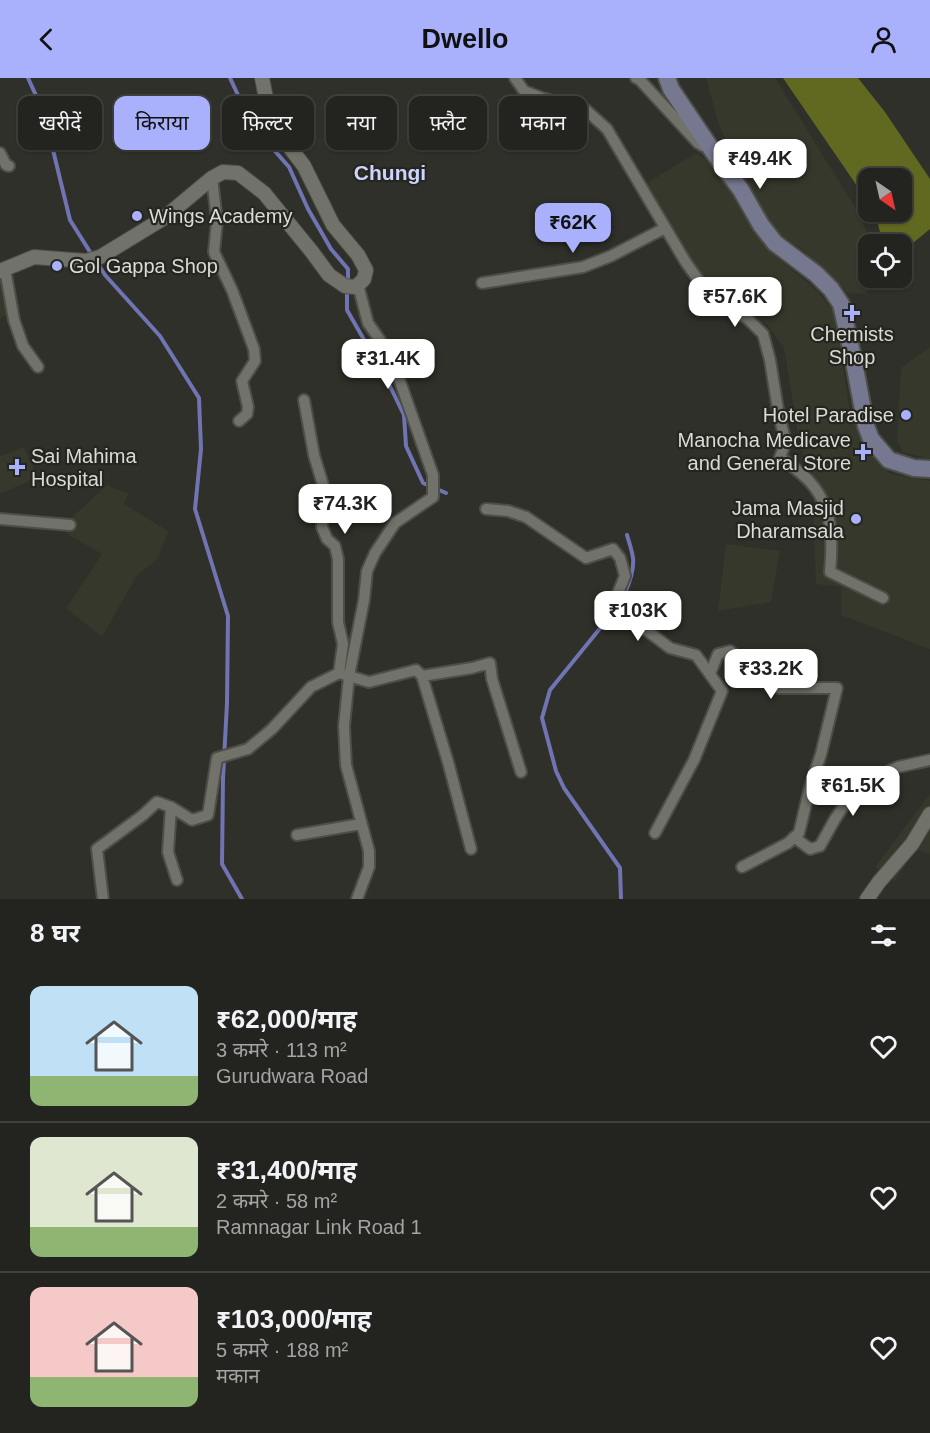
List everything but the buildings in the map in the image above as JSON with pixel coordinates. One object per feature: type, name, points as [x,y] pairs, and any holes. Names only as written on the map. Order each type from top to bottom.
[{"type":"main road","points":[[667,78],[714,153],[741,190],[761,225],[776,243],[816,274],[841,304],[866,426],[871,439],[889,460],[914,468],[930,469]]},
{"type":"street","points":[[262,78],[268,108],[282,136],[304,166],[333,225],[358,255],[366,270],[364,279],[353,286]]},
{"type":"street","points":[[515,78],[524,91],[586,110],[607,129],[685,261],[711,298],[748,319],[763,334],[786,442],[780,457],[809,481],[822,497],[830,523],[832,546],[830,572],[884,598]]},
{"type":"street","points":[[636,78],[698,142],[714,153]]},
{"type":"street","points":[[0,153],[6,165],[9,166]]},
{"type":"street","points":[[39,367],[23,346],[2,270],[34,257],[86,261],[100,257],[164,218],[212,178],[223,172],[238,174],[264,193],[329,275],[353,286],[368,323],[392,356],[433,475],[433,496],[395,523],[375,553],[367,571],[364,600],[344,674]]},
{"type":"street","points":[[212,178],[217,221],[214,252],[255,349],[255,361],[242,381],[248,408],[247,414],[239,421]]},
{"type":"street","points":[[482,283],[583,267],[611,256],[665,228]]},
{"type":"street","points":[[304,400],[314,455],[323,485],[322,527],[327,539],[335,546],[338,559],[338,622],[344,644],[346,765],[369,851],[369,867],[357,899]]},
{"type":"street","points":[[486,509],[508,511],[526,517],[586,558],[613,549],[620,558],[625,576],[613,606],[670,648],[696,655],[722,691],[694,760],[655,833]]},
{"type":"street","points":[[0,519],[70,525]]},
{"type":"street","points":[[710,674],[718,654],[730,651],[760,678],[779,688],[837,688],[799,833],[788,843],[742,867]]},
{"type":"street","points":[[422,676],[490,663],[492,679],[521,772]]},
{"type":"street","points":[[103,899],[98,849],[158,802],[192,820],[208,815],[217,758],[248,748],[272,729],[311,687],[344,674],[369,682],[416,670],[422,676],[471,849]]},
{"type":"street","points":[[794,837],[810,849],[820,846],[857,786],[898,767],[930,760]]},
{"type":"street","points":[[171,807],[168,852],[177,880]]},
{"type":"street","points":[[867,899],[912,844],[930,814]]},
{"type":"street","points":[[297,836],[361,824]]},
{"type":"shaded area","points":[[706,78],[775,78],[858,212],[858,222],[863,222],[867,234],[858,234],[858,288],[872,288],[865,293],[849,294],[801,248],[774,231],[760,215],[718,122]]},
{"type":"shaded area","points":[[696,153],[714,167],[771,252],[817,291],[835,313],[849,406],[878,460],[890,474],[930,481],[930,649],[841,615],[841,587],[816,584],[813,509],[824,497],[800,447],[784,348],[767,325],[724,302],[703,283],[647,183]]},
{"type":"shaded area","points":[[2,276],[8,315],[0,318],[0,277]]},
{"type":"shaded area","points":[[930,347],[930,459],[903,452],[897,441],[901,368]]},
{"type":"shaded area","name":"Sai Mahima Hospital","points":[[24,447],[38,477],[0,494],[0,456]]},
{"type":"shaded area","points":[[107,485],[128,494],[124,504],[168,531],[158,559],[137,575],[102,637],[66,608],[102,554],[67,534],[71,518]]},
{"type":"shaded area","points":[[726,544],[780,551],[771,602],[718,611]]},
{"type":"shaded area","points":[[930,794],[930,854],[916,849],[895,881],[875,867]]},
{"type":"green space","points":[[783,78],[858,78],[885,112],[930,179],[930,229],[912,244],[912,234],[880,234],[878,222],[912,222],[912,168],[858,168],[858,187]]},
{"type":"waterway","points":[[28,78],[44,113],[70,220],[92,255]]},
{"type":"waterway","points":[[230,78],[252,125],[289,167],[308,209],[331,249],[348,269],[348,282]]},
{"type":"waterway","points":[[96,261],[105,275],[160,336],[199,398],[201,449],[195,509],[228,616],[222,864],[242,899]]},
{"type":"waterway","points":[[347,289],[347,310],[404,415],[406,446],[423,483],[446,493]]},
{"type":"waterway","points":[[621,899],[620,868],[564,788],[556,771],[542,718],[550,690],[611,616],[626,592],[633,565],[633,555],[627,535]]},
{"type":"place","name":"Wings Academy","points":[[137,216]]},
{"type":"place","name":"Gol Gappa Shop","points":[[57,266]]},
{"type":"place","name":"Chemists Shop","points":[[852,313]]},
{"type":"place","name":"Hotel Paradise","points":[[906,415]]},
{"type":"place","name":"Manocha Medicave and General Store","points":[[863,452]]},
{"type":"place","name":"Sai Mahima Hospital","points":[[17,467]]},
{"type":"place","name":"Jama Masjid Dharamsala","points":[[856,519]]},
{"type":"district","name":"Chungi","points":[[390,172]]}]
